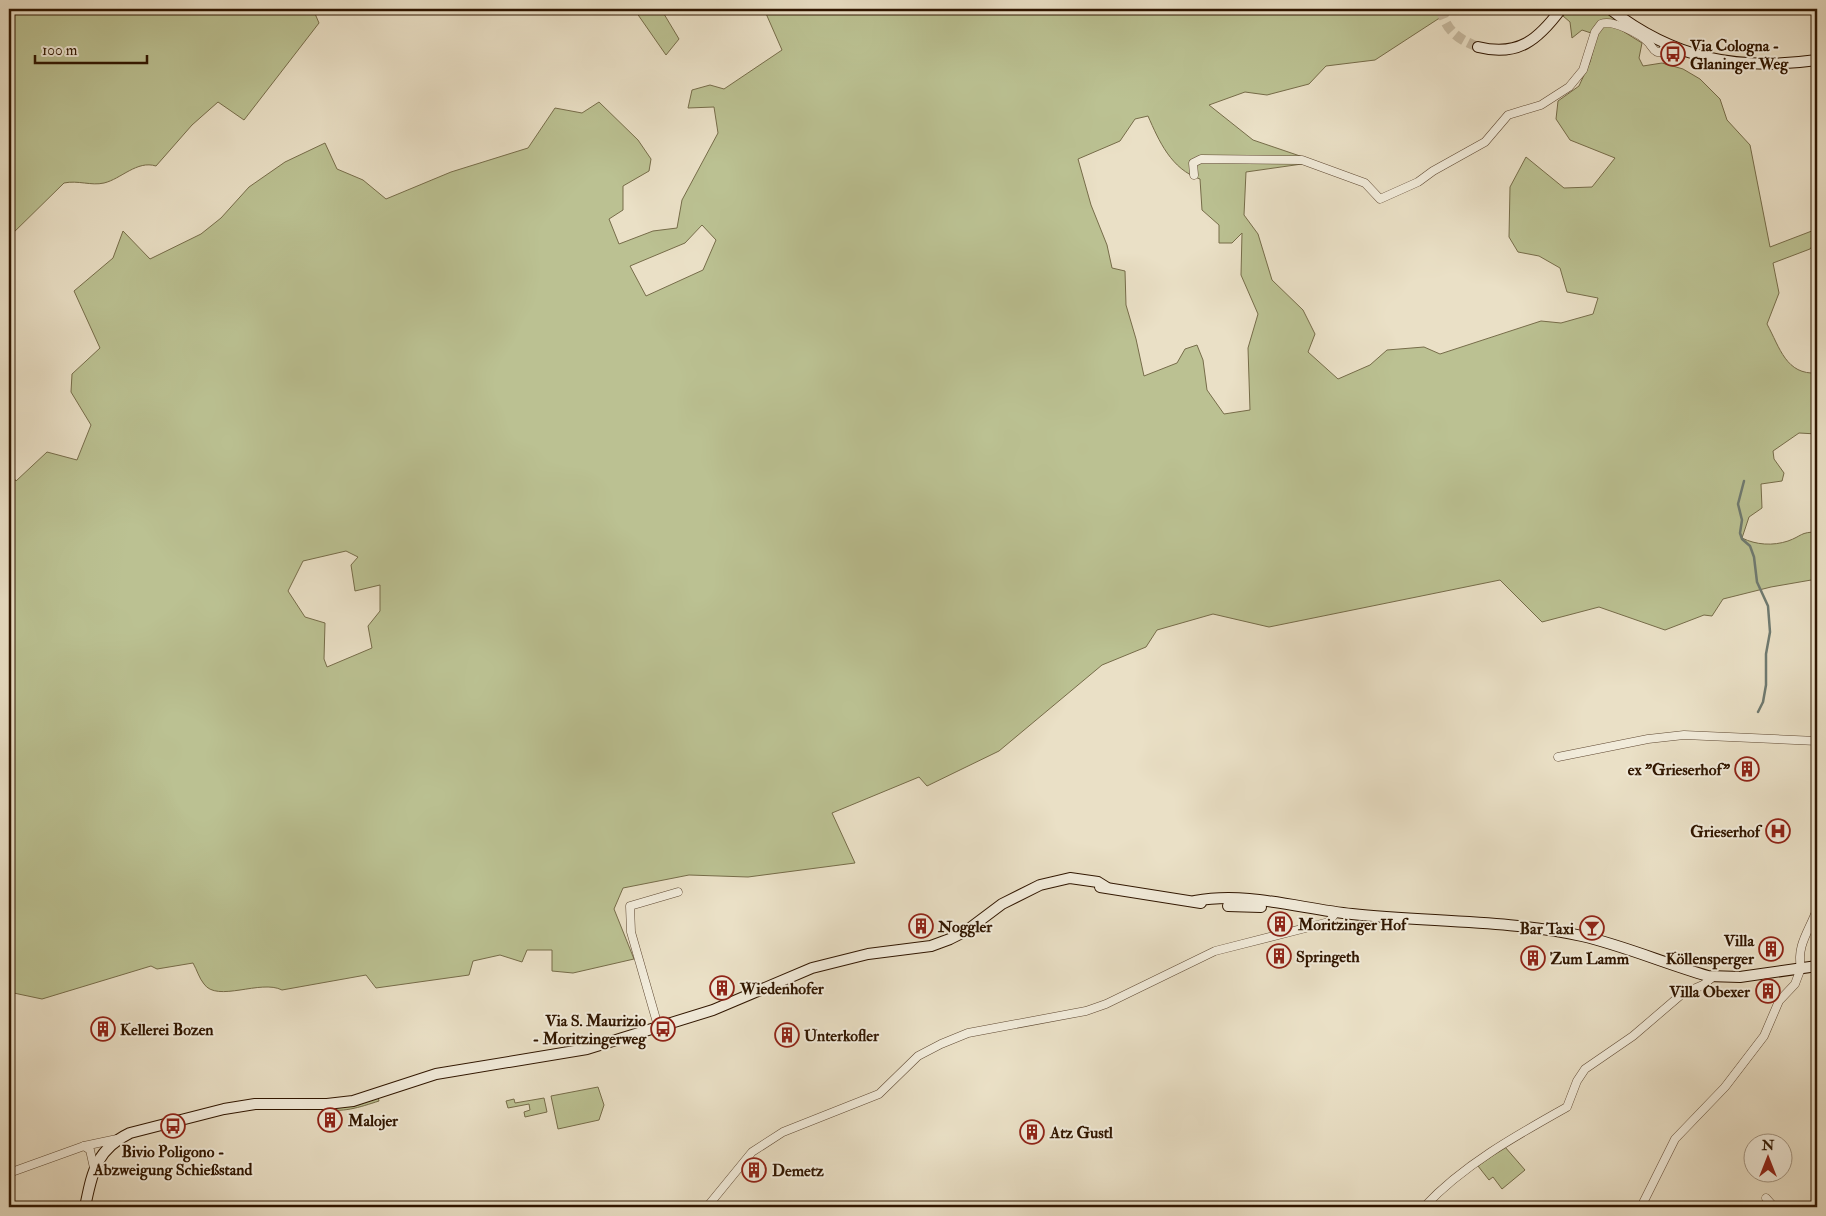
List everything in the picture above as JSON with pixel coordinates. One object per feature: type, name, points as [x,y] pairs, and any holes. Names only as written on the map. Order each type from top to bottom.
[{"type":"main road","points":[[1478,47],[1500,51],[1520,47],[1536,37],[1561,9]]},
{"type":"main road","points":[[1610,9],[1636,28],[1666,44],[1707,59],[1736,63],[1771,64],[1817,60]]},
{"type":"main road","points":[[86,1207],[94,1168],[102,1155],[117,1139],[130,1133],[224,1109],[255,1104],[327,1104],[353,1100],[436,1074],[563,1054],[659,1030],[713,1010],[812,968],[868,954],[931,946],[950,939],[966,931],[1002,904],[1040,885],[1070,878],[1098,882],[1106,887],[1153,896],[1195,901],[1214,898],[1245,899],[1336,912],[1537,929],[1583,936],[1713,977],[1740,978],[1817,966]]},
{"type":"street","points":[[1194,175],[1192,166],[1197,160],[1302,160],[1365,182],[1380,200],[1418,182],[1433,171],[1485,142],[1508,115],[1541,105],[1569,87],[1583,70],[1595,32],[1601,24],[1609,22],[1617,24],[1647,41],[1657,52],[1662,52],[1666,44]]},
{"type":"street","points":[[1558,757],[1648,739],[1684,736],[1817,741]]},
{"type":"street","points":[[659,1030],[631,932],[630,906],[678,892]]},
{"type":"street","points":[[1641,1207],[1675,1139],[1725,1087],[1764,1036],[1779,1001],[1795,984],[1801,968],[1799,960],[1801,944],[1817,909]]},
{"type":"street","points":[[707,1207],[752,1152],[783,1132],[878,1094],[918,1056],[941,1044],[968,1033],[1086,1011],[1106,1004],[1216,951],[1329,922],[1336,912]]},
{"type":"street","points":[[1801,968],[1817,971]]},
{"type":"street","points":[[1424,1207],[1441,1189],[1518,1134],[1567,1107],[1577,1081],[1585,1069],[1633,1036],[1682,994],[1703,985],[1713,977]]},
{"type":"street","points":[[9,1173],[84,1146],[117,1139]]},
{"type":"street","points":[[84,1146],[90,1150],[94,1168]]},
{"type":"street","points":[[1766,1198],[1774,1207]]},
{"type":"green space","points":[[9,9],[313,9],[319,23],[244,120],[218,102],[192,125],[156,166],[142,166],[104,183],[64,183],[9,237]]},
{"type":"green space","points":[[634,9],[661,9],[679,39],[666,55]]},
{"type":"green space","points":[[764,9],[1463,9],[1438,19],[1375,60],[1326,66],[1309,84],[1267,95],[1245,92],[1209,105],[1253,140],[1303,157],[1302,164],[1246,172],[1244,215],[1258,234],[1272,280],[1303,310],[1315,334],[1308,352],[1338,379],[1370,365],[1387,350],[1424,347],[1440,354],[1541,321],[1561,323],[1593,314],[1598,298],[1567,292],[1560,268],[1539,256],[1518,252],[1509,237],[1510,187],[1526,157],[1564,188],[1592,187],[1615,158],[1570,140],[1556,119],[1558,101],[1579,86],[1590,62],[1597,35],[1582,30],[1572,38],[1570,22],[1563,16],[1568,9],[1622,9],[1625,13],[1621,30],[1642,43],[1639,58],[1643,66],[1662,63],[1683,69],[1700,79],[1720,99],[1727,120],[1750,145],[1770,247],[1817,229],[1817,240],[1810,249],[1773,263],[1779,293],[1767,324],[1780,351],[1791,365],[1798,370],[1817,373],[1817,402],[1813,407],[1813,421],[1817,422],[1817,434],[1799,433],[1773,451],[1774,459],[1784,473],[1782,481],[1761,484],[1762,508],[1749,517],[1742,538],[1759,543],[1776,544],[1804,534],[1817,532],[1817,579],[1771,587],[1723,599],[1712,616],[1704,615],[1665,630],[1599,607],[1542,622],[1500,580],[1269,627],[1213,614],[1157,630],[1146,647],[1102,665],[999,751],[927,786],[919,777],[832,813],[855,863],[748,877],[689,875],[623,888],[614,909],[634,959],[573,973],[552,971],[552,950],[527,950],[522,962],[500,955],[473,961],[469,975],[376,988],[366,975],[282,990],[273,987],[263,987],[219,991],[210,989],[204,984],[193,963],[157,969],[151,966],[42,999],[9,992],[9,471],[16,481],[47,452],[77,460],[91,425],[71,392],[72,374],[100,348],[74,291],[113,258],[123,231],[150,259],[201,234],[221,218],[249,187],[285,162],[325,143],[337,169],[363,180],[386,199],[451,172],[528,148],[555,108],[582,113],[599,102],[638,140],[651,159],[649,171],[623,186],[623,210],[609,219],[619,244],[653,231],[677,228],[682,200],[718,133],[714,107],[688,108],[692,90],[710,85],[724,89],[782,50]],"holes":[[[1148,116],[1167,153],[1181,168],[1200,179],[1202,210],[1219,225],[1219,243],[1232,243],[1242,233],[1241,275],[1258,314],[1248,348],[1250,410],[1224,414],[1207,390],[1203,360],[1197,345],[1185,349],[1177,363],[1144,376],[1126,305],[1125,271],[1112,268],[1107,245],[1091,205],[1078,159],[1120,141],[1135,119]],[[702,225],[716,240],[703,270],[646,296],[630,266],[685,243]],[[346,551],[358,557],[351,565],[355,591],[380,585],[380,611],[368,626],[372,648],[327,667],[324,659],[325,623],[305,617],[288,591],[303,561]]]},
{"type":"green space","points":[[598,1087],[604,1105],[599,1120],[558,1129],[551,1096]]},
{"type":"green space","points":[[378,1097],[379,1101],[351,1109],[329,1110],[322,1108]]},
{"type":"green space","points":[[544,1098],[547,1112],[525,1117],[524,1112],[530,1110],[529,1104],[508,1108],[506,1101],[514,1099],[515,1103]]},
{"type":"green space","points":[[1505,1147],[1525,1170],[1502,1189],[1493,1177],[1489,1180],[1478,1166]]},
{"type":"waterway","points":[[1744,481],[1738,504],[1742,520],[1740,533],[1742,539],[1750,546],[1754,557],[1757,582],[1768,606],[1770,632],[1766,654],[1766,685],[1763,702],[1758,712]]},
{"type":"tunnel","points":[[1441,9],[1450,29],[1464,41],[1478,47]]},
{"type":"place","name":"Via Cologna - Glaninger Weg","points":[[1673,54]]},
{"type":"place","name":"ex \"Grieserhof\"","points":[[1747,769]]},
{"type":"place","name":"Grieserhof","points":[[1778,831]]},
{"type":"place","name":"Moritzinger Hof","points":[[1280,924]]},
{"type":"place","name":"Noggler","points":[[921,926]]},
{"type":"place","name":"Bar Taxi","points":[[1592,928]]},
{"type":"place","name":"Villa Köllensperger","points":[[1771,949]]},
{"type":"place","name":"Springeth","points":[[1279,956]]},
{"type":"place","name":"Zum Lamm","points":[[1533,958]]},
{"type":"place","name":"Wiedenhofer","points":[[722,988]]},
{"type":"place","name":"Villa Obexer","points":[[1768,991]]},
{"type":"place","name":"Kellerei Bozen","points":[[103,1029]]},
{"type":"place","name":"Via S. Maurizio - Moritzingerweg","points":[[663,1029]]},
{"type":"place","name":"Unterkofler","points":[[787,1035]]},
{"type":"place","name":"Malojer","points":[[330,1120]]},
{"type":"place","name":"Bivio Poligono - Abzweigung Schießstand","points":[[173,1126]]},
{"type":"place","name":"Atz Gustl","points":[[1032,1132]]},
{"type":"place","name":"Demetz","points":[[754,1170]]}]
